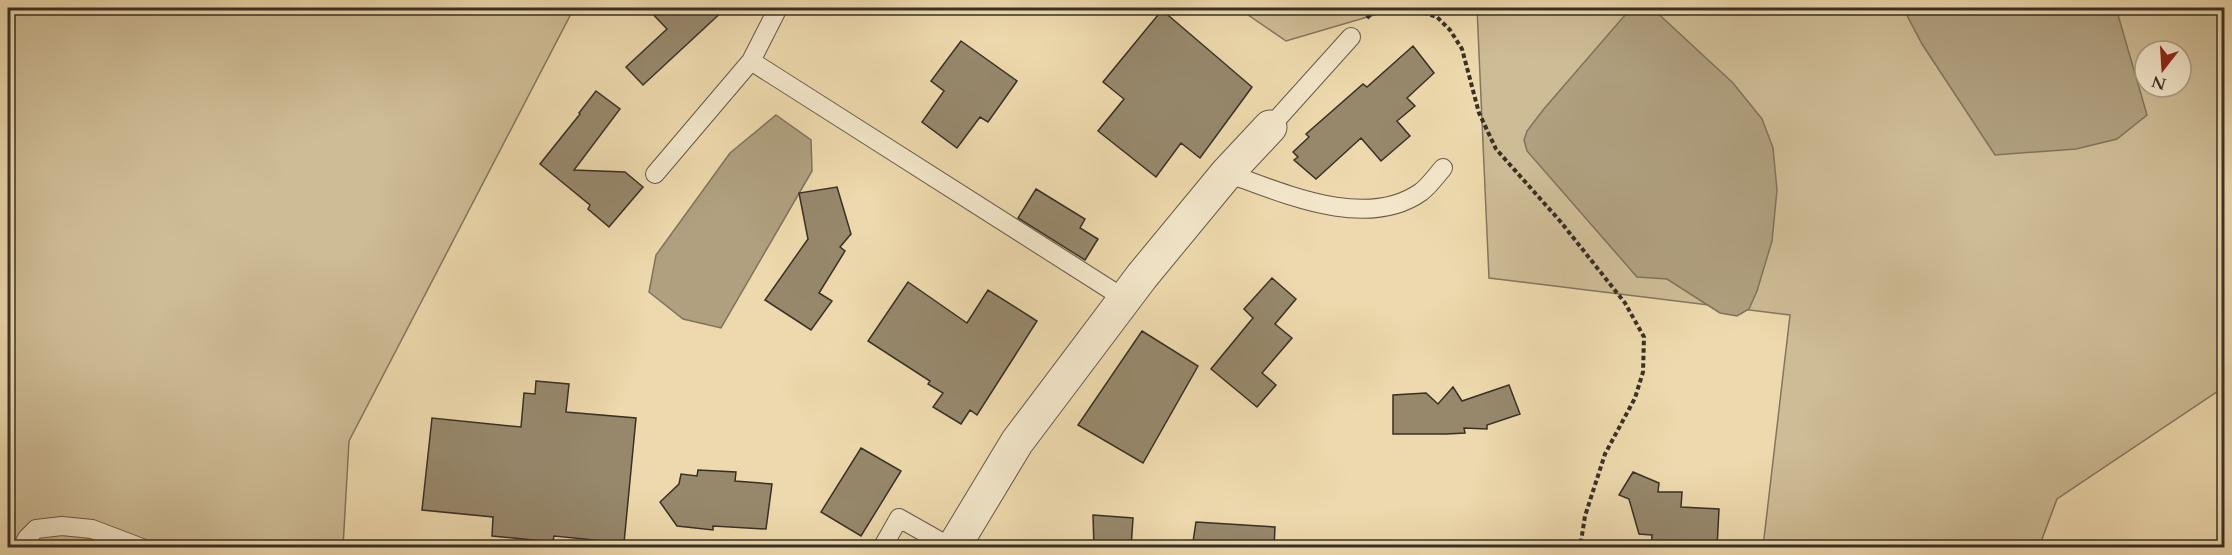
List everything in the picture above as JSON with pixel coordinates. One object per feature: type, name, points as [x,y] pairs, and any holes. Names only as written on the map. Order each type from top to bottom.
[{"type":"street","points":[[952,548],[1017,442],[1125,299],[1227,173],[1270,127]]},
{"type":"lane","points":[[655,174],[751,61],[778,8]]},
{"type":"lane","points":[[1270,127],[1352,37]]},
{"type":"lane","points":[[751,61],[1125,299]]},
{"type":"lane","points":[[1227,173],[1308,201],[1356,209],[1391,206],[1421,192],[1443,168]]},
{"type":"lane","points":[[882,548],[899,518],[952,548]]},
{"type":"lane","points":[[22,548],[27,538],[36,530],[62,526],[92,529],[142,548]]},
{"type":"path","points":[[1352,37],[1375,10],[1402,8]]},
{"type":"path","points":[[1409,8],[1437,17],[1450,30],[1462,49],[1479,113],[1496,149],[1560,221],[1625,303],[1644,337],[1642,372],[1635,398],[1605,454],[1585,516],[1580,548]]},
{"type":"shaded area","points":[[8,8],[574,8],[349,441],[343,547],[8,547]]},
{"type":"shaded area","points":[[1238,8],[1398,8],[1286,41]]},
{"type":"shaded area","points":[[1477,8],[2224,8],[2224,387],[2057,499],[2039,547],[1763,547],[1790,315],[1489,278]]},
{"type":"shaded area","points":[[1635,8],[1652,8],[1733,83],[1762,119],[1773,148],[1777,190],[1772,241],[1757,291],[1749,309],[1737,316],[1720,313],[1667,279],[1637,277],[1527,151],[1524,140],[1527,131],[1625,15]]},
{"type":"shaded area","points":[[1903,8],[2116,8],[2133,67],[2133,99],[2142,99],[2147,115],[2117,139],[2076,149],[1995,155],[1922,44]]},
{"type":"shaded area","points":[[776,115],[811,140],[812,171],[721,328],[683,319],[649,292],[656,255],[730,153]]},
{"type":"building","points":[[647,8],[726,8],[643,85],[626,67],[667,29]]},
{"type":"building","points":[[1162,10],[1252,87],[1200,158],[1181,143],[1156,177],[1098,131],[1124,99],[1103,82]]},
{"type":"building","points":[[961,41],[1017,81],[988,122],[980,117],[957,148],[922,122],[944,91],[931,81]]},
{"type":"building","points":[[1413,46],[1434,73],[1407,98],[1415,106],[1397,121],[1410,136],[1381,161],[1361,138],[1316,179],[1294,160],[1298,157],[1293,152],[1309,137],[1306,134],[1363,84],[1367,87]]},
{"type":"building","points":[[596,91],[620,109],[574,170],[625,172],[643,187],[609,227],[588,209],[590,205],[540,164]]},
{"type":"building","points":[[837,187],[851,234],[840,247],[845,251],[819,293],[832,301],[811,330],[765,300],[808,239],[799,193]]},
{"type":"building","points":[[1036,189],[1085,219],[1080,228],[1098,239],[1085,260],[1018,218]]},
{"type":"building","points":[[1272,278],[1296,299],[1275,324],[1292,338],[1262,373],[1276,385],[1257,407],[1211,369],[1253,318],[1244,309]]},
{"type":"building","points":[[908,282],[967,323],[988,290],[1037,321],[977,415],[970,410],[961,424],[933,407],[943,393],[928,384],[930,381],[868,341]]},
{"type":"building","points":[[1142,331],[1198,366],[1143,463],[1078,425]]},
{"type":"building","points":[[536,381],[569,384],[566,412],[636,418],[624,543],[554,536],[553,542],[492,536],[493,517],[422,510],[432,418],[521,427],[524,393],[535,394]]},
{"type":"building","points":[[1509,385],[1520,414],[1487,425],[1487,429],[1464,428],[1465,433],[1393,434],[1393,395],[1426,393],[1438,404],[1453,387],[1462,401]]},
{"type":"building","points":[[861,448],[901,471],[861,536],[821,512]]},
{"type":"building","points":[[698,470],[736,472],[735,481],[772,484],[766,529],[713,526],[713,530],[677,526],[660,502],[679,484],[681,474],[697,476]]},
{"type":"building","points":[[1633,472],[1659,483],[1658,492],[1682,492],[1681,507],[1719,509],[1717,548],[1651,548],[1652,535],[1639,534],[1629,499],[1619,495]]},
{"type":"building","points":[[1093,515],[1133,518],[1131,548],[1094,548]]},
{"type":"building","points":[[1196,522],[1275,527],[1274,548],[1192,548]]}]
